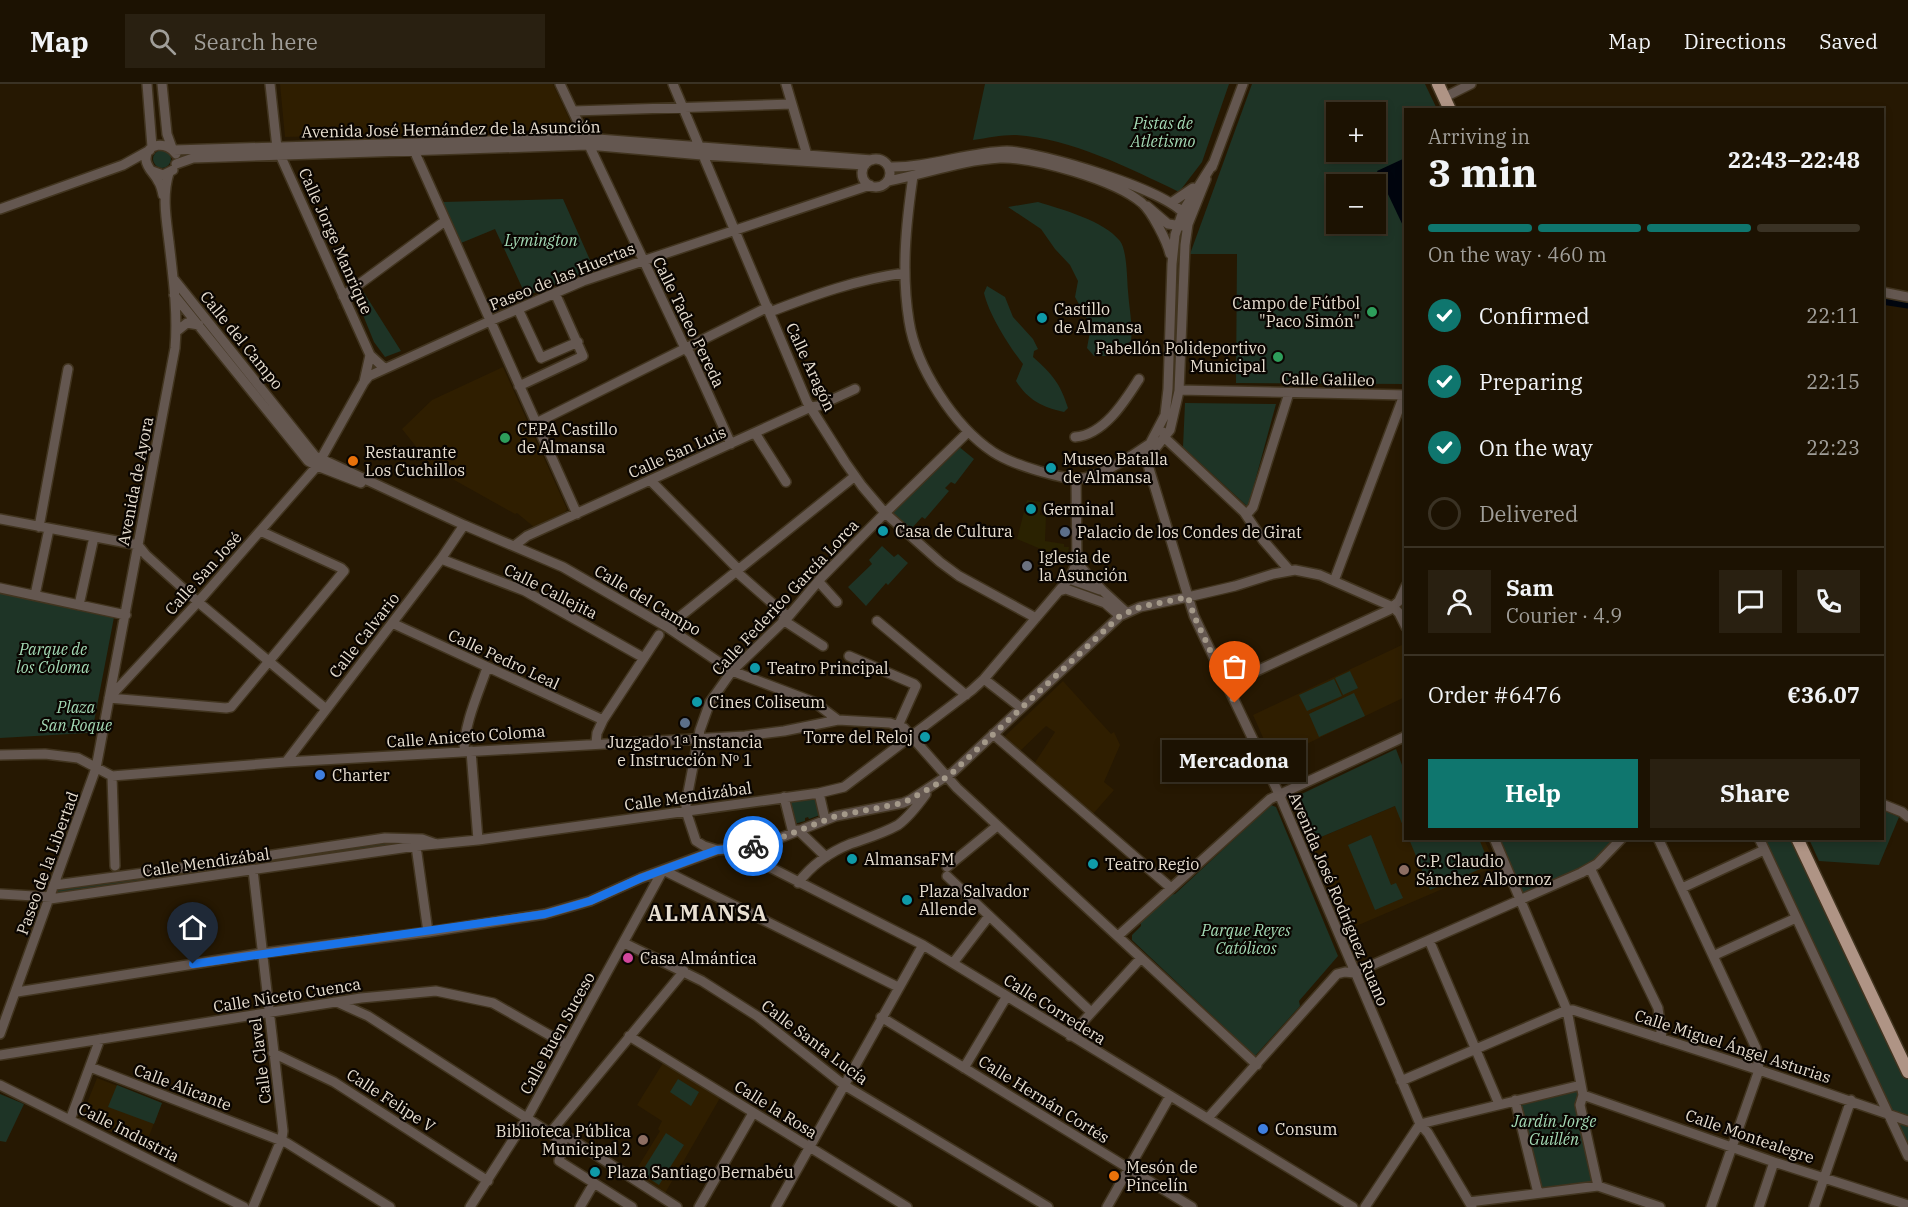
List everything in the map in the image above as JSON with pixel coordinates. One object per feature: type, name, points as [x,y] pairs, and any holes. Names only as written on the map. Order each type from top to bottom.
[{"type":"main road","points":[[1438,84],[1449,108]]},
{"type":"main road","points":[[1798,840],[1908,1072]]},
{"type":"street","points":[[147,84],[151,148],[146,158],[150,169]]},
{"type":"street","points":[[0,209],[123,165],[134,163],[160,175],[169,173],[177,159],[167,134],[162,84]]},
{"type":"street","name":"Calle Jorge Manrique","points":[[270,84],[279,151],[370,355],[384,368]]},
{"type":"street","name":"Calle Tadeo Pereda","points":[[560,84],[731,444]]},
{"type":"street","name":"Calle Aragón","points":[[673,84],[811,407],[855,476],[883,511],[959,576],[1035,618]]},
{"type":"street","points":[[786,84],[807,155]]},
{"type":"street","points":[[888,181],[889,167],[882,160],[869,162],[863,174],[870,185],[880,186],[888,181],[991,159],[1023,160],[1118,187],[1158,214],[1168,224],[1182,220],[1214,162],[1243,84]]},
{"type":"street","points":[[1445,98],[1471,84]]},
{"type":"street","points":[[573,111],[792,104]]},
{"type":"street","name":"Avenida José Hernández de la Asunción","points":[[173,149],[180,152],[279,151],[587,142],[869,162]]},
{"type":"street","points":[[123,165],[151,148],[163,144],[173,149]]},
{"type":"street","points":[[413,147],[577,514]]},
{"type":"street","name":"Avenida José Hernández de la Asunción","points":[[176,164],[193,158],[279,151]]},
{"type":"street","name":"Avenida José Hernández de la Asunción","points":[[701,151],[807,155],[869,162]]},
{"type":"street","points":[[889,167],[912,167],[993,152],[1019,152],[1118,178],[1172,203],[1182,220],[1185,245],[1178,391],[1172,425],[1165,438],[1146,460]]},
{"type":"street","points":[[1172,203],[1189,193],[1214,162]]},
{"type":"street","name":"Avenida de Ayora","points":[[96,768],[173,364],[177,331],[164,197],[158,180],[150,169]]},
{"type":"street","name":"Avenida de Ayora","points":[[164,197],[169,173]]},
{"type":"street","points":[[913,176],[905,232],[905,273],[909,321],[920,359],[943,399],[968,432],[993,452],[1010,461],[1046,473],[1076,478],[1095,474],[1148,445]]},
{"type":"street","points":[[1201,180],[1174,241],[1168,390],[1163,431],[1165,438],[1246,515],[1263,540],[1290,571]]},
{"type":"street","name":"Paseo de las Huertas","points":[[319,463],[364,382],[369,376],[384,368],[583,281],[735,229],[832,200],[870,185]]},
{"type":"street","points":[[1144,205],[1167,240],[1172,264]]},
{"type":"street","points":[[343,296],[445,221]]},
{"type":"street","points":[[536,423],[685,348],[769,310],[842,286],[905,273]]},
{"type":"street","name":"Calle del Campo","points":[[173,278],[319,463]]},
{"type":"street","points":[[1884,292],[1908,297]]},
{"type":"street","points":[[519,386],[583,356],[555,293]]},
{"type":"street","name":"Calle del Campo","points":[[174,295],[308,461],[319,463],[570,570],[667,627],[732,671],[814,702],[838,720]]},
{"type":"street","points":[[518,309],[540,357],[549,356],[578,342]]},
{"type":"street","name":"Calle del Campo","points":[[177,331],[188,323],[199,325]]},
{"type":"street","points":[[364,382],[370,355]]},
{"type":"street","points":[[549,356],[555,369]]},
{"type":"street","points":[[36,595],[68,369]]},
{"type":"street","points":[[1075,437],[1087,436],[1097,429],[1139,379]]},
{"type":"street","name":"Calle San Luis","points":[[513,546],[527,536],[855,389]]},
{"type":"street","name":"Calle Galileo","points":[[1168,390],[1173,396],[1178,391],[1404,395]]},
{"type":"street","points":[[1246,515],[1253,507],[1289,393]]},
{"type":"street","points":[[1334,581],[1404,398]]},
{"type":"street","points":[[1146,460],[1148,445],[1165,415]]},
{"type":"street","name":"Calle Federico García Lorca","points":[[686,811],[698,737],[704,716],[710,702],[732,671],[785,619],[883,511],[923,477],[968,432]]},
{"type":"street","points":[[755,433],[786,482]]},
{"type":"street","name":"Avenida José Rodríguez Ruano","points":[[1146,460],[1188,597],[1226,685],[1279,794],[1419,1124],[1428,1133],[1470,1204]]},
{"type":"street","name":"Calle San José","points":[[109,698],[198,602],[319,463]]},
{"type":"street","points":[[667,627],[855,476]]},
{"type":"street","points":[[1076,478],[1077,563],[1123,614]]},
{"type":"street","points":[[650,480],[785,619],[824,646]]},
{"type":"street","points":[[0,532],[1,520],[138,545],[198,602],[326,709]]},
{"type":"street","name":"Calle Calvario","points":[[286,762],[441,559],[464,525]]},
{"type":"street","points":[[109,698],[229,708],[344,573],[343,569],[260,531]]},
{"type":"street","points":[[80,605],[94,537]]},
{"type":"street","name":"Calle Callejita","points":[[441,559],[525,591],[644,658]]},
{"type":"street","name":"Calle Mendizábal","points":[[0,894],[51,898],[416,846],[478,840],[819,793],[848,785],[923,729],[984,679],[1069,579],[1077,563]]},
{"type":"street","points":[[17,992],[263,953],[428,932],[559,911],[590,901],[717,850],[762,844],[825,819],[903,803],[947,776],[1123,614],[1140,607],[1290,571],[1305,571],[1334,581],[1393,608],[1404,623]]},
{"type":"street","points":[[1069,579],[1103,591]]},
{"type":"street","points":[[819,582],[837,602]]},
{"type":"street","points":[[0,588],[126,615]]},
{"type":"street","points":[[1059,591],[1066,589],[1105,603],[1123,614]]},
{"type":"street","points":[[1226,685],[1393,608],[1404,590]]},
{"type":"street","points":[[877,621],[966,695]]},
{"type":"street","name":"Calle Pedro Leal","points":[[392,623],[603,720]]},
{"type":"street","points":[[596,743],[597,733],[603,720],[659,635]]},
{"type":"street","points":[[849,656],[916,686],[898,726],[913,736],[947,776],[997,826],[1257,1065]]},
{"type":"street","points":[[478,840],[465,741],[487,668]]},
{"type":"street","points":[[984,679],[1020,707]]},
{"type":"street","name":"Calle Aniceto Coloma","points":[[112,776],[286,762],[763,734],[838,720],[890,723],[898,726]]},
{"type":"street","points":[[993,734],[1171,888]]},
{"type":"street","points":[[1118,936],[1270,800],[1404,737]]},
{"type":"street","points":[[0,754],[57,755],[78,758],[112,776],[115,867]]},
{"type":"street","name":"Paseo de la Libertad","points":[[0,1034],[56,885],[96,768]]},
{"type":"street","points":[[798,883],[808,871],[842,847],[878,836],[906,819],[934,786]]},
{"type":"street","points":[[819,793],[825,819]]},
{"type":"street","points":[[784,797],[795,832],[826,857]]},
{"type":"street","points":[[1884,805],[1908,817]]},
{"type":"street","points":[[686,811],[696,841],[717,850]]},
{"type":"street","points":[[997,826],[947,872],[989,916],[1091,1011]]},
{"type":"street","name":"Calle Mendizábal","points":[[56,885],[385,838],[422,839],[438,845]]},
{"type":"street","points":[[1495,840],[1567,1010],[1582,1090],[1580,1105],[1598,1186]]},
{"type":"street","points":[[1208,1118],[1337,974],[1354,973],[1590,868],[1605,857],[1620,840]]},
{"type":"street","points":[[1660,840],[1756,1048],[1759,1070],[1711,1207]]},
{"type":"street","points":[[1760,840],[1908,1156]]},
{"type":"street","points":[[416,846],[428,932]]},
{"type":"street","name":"Calle Corredera","points":[[734,849],[923,945],[1353,1207]]},
{"type":"street","points":[[1682,888],[1764,850]]},
{"type":"street","points":[[1590,868],[1658,1008],[1662,1039]]},
{"type":"street","name":"Calle Clavel","points":[[252,870],[283,1131],[281,1141],[253,1207]]},
{"type":"street","points":[[663,870],[898,987]]},
{"type":"street","name":"Calle Buen Suceso","points":[[470,1207],[527,1118],[663,870]]},
{"type":"street","points":[[952,963],[989,916]]},
{"type":"street","points":[[1715,955],[1796,918]]},
{"type":"street","points":[[1429,940],[1499,1104]]},
{"type":"street","name":"Calle Santa Lucía","points":[[624,943],[684,972],[757,1016],[844,1085],[1048,1207]]},
{"type":"street","points":[[776,1207],[923,945]]},
{"type":"street","points":[[1070,1036],[1141,958]]},
{"type":"street","points":[[552,1131],[684,972]]},
{"type":"street","name":"Calle Niceto Cuenca","points":[[0,1055],[377,996],[447,992],[493,1003],[567,1045]]},
{"type":"street","points":[[964,1068],[1007,996]]},
{"type":"street","points":[[337,1002],[368,1016],[527,1118],[677,1207]]},
{"type":"street","points":[[1401,1081],[1567,1010]]},
{"type":"street","name":"Calle Miguel Ángel Asturias","points":[[1567,1010],[1759,1070],[1908,1121]]},
{"type":"street","name":"Calle Hernán Cortés","points":[[881,1017],[1192,1207]]},
{"type":"street","name":"Calle la Rosa","points":[[629,1036],[907,1207]]},
{"type":"street","points":[[70,1120],[100,1039]]},
{"type":"street","name":"Calle Felipe V","points":[[273,1053],[334,1082],[488,1181]]},
{"type":"street","name":"Calle Alicante","points":[[90,1067],[281,1141],[390,1207]]},
{"type":"street","name":"Calle Industria","points":[[0,1085],[244,1207]]},
{"type":"street","points":[[1365,1207],[1419,1124],[1515,1100],[1582,1090]]},
{"type":"street","name":"Calle Montealegre","points":[[1582,1090],[1774,1161],[1908,1204]]},
{"type":"street","points":[[1107,1207],[1170,1096]]},
{"type":"street","points":[[1515,1100],[1538,1193]]},
{"type":"street","points":[[1814,1207],[1851,1100]]},
{"type":"street","points":[[699,1207],[753,1113]]},
{"type":"street","points":[[552,1131],[563,1143],[559,1161],[632,1207]]},
{"type":"street","points":[[1759,1207],[1774,1161]]},
{"type":"street","points":[[580,1207],[594,1183]]},
{"type":"street","points":[[1470,1204],[1598,1186],[1660,1207]]},
{"type":"shaded area","points":[[280,84],[553,84],[574,129],[285,137]]},
{"type":"shaded area","points":[[1404,158],[1404,228],[1386,190],[1386,174],[1378,174],[1377,171]]},
{"type":"shaded area","points":[[503,367],[567,509],[534,527],[517,513],[515,514],[440,472],[426,459],[402,429],[432,400]]},
{"type":"shaded area","points":[[1404,644],[1404,697],[1273,760],[1253,715]]},
{"type":"shaded area","points":[[1063,681],[1111,734],[1114,732],[1120,745],[1104,782],[1114,790],[1093,814],[1034,764],[1055,732],[1046,726],[1019,752],[1003,738]]},
{"type":"shaded area","name":"C.P. Claudio Sánchez Albornoz","points":[[1404,802],[1404,840],[1484,840],[1496,866],[1347,930],[1309,842]]},
{"type":"shaded area","points":[[663,1063],[720,1098],[664,1195],[633,1175],[660,1131],[658,1129],[662,1121],[637,1105]]},
{"type":"shaded area","points":[[97,1078],[162,1103],[144,1149],[81,1118]]},
{"type":"green space","name":"Pistas de Atletismo","points":[[985,84],[1229,84],[1202,162],[1179,192],[1099,156],[1056,142],[1014,135],[973,140]]},
{"type":"green space","points":[[1252,84],[1425,84],[1437,108],[1404,108],[1404,384],[1236,383],[1237,254],[1190,254]]},
{"type":"green space","points":[[158,150],[166,150],[171,155],[169,166],[158,168],[153,163],[153,155]]},
{"type":"green space","name":"Lymington","points":[[563,199],[594,269],[526,296],[495,229],[461,243],[443,202]]},
{"type":"green space","points":[[1038,202],[1070,212],[1104,227],[1122,245],[1126,265],[1131,341],[1112,356],[1094,356],[1087,348],[1091,326],[1075,297],[1078,281],[1070,265],[1041,229],[1008,207]]},
{"type":"green space","points":[[987,286],[1005,297],[1013,317],[1033,339],[1038,349],[1034,351],[1033,357],[1051,374],[1059,386],[1068,408],[1064,412],[1036,402],[1016,381],[1023,364],[990,311],[984,293]]},
{"type":"green space","points":[[361,288],[401,351],[385,357],[374,342],[354,293]]},
{"type":"green space","points":[[1185,403],[1276,404],[1248,507],[1183,447]]},
{"type":"green space","points":[[958,446],[974,459],[955,484],[951,482],[945,488],[949,491],[925,519],[922,517],[911,529],[892,512]]},
{"type":"green space","points":[[882,546],[894,557],[898,554],[908,563],[866,606],[848,587],[872,564],[869,560]]},
{"type":"green space","name":"Parque de los Coloma","points":[[0,588],[115,612],[93,727],[88,733],[0,738]]},
{"type":"green space","points":[[1350,671],[1358,688],[1343,695],[1335,678]]},
{"type":"green space","points":[[1334,679],[1342,696],[1307,711],[1299,695]]},
{"type":"green space","points":[[1354,693],[1365,716],[1319,737],[1309,714]]},
{"type":"green space","points":[[1396,749],[1404,770],[1404,828],[1395,806],[1309,842],[1291,799]]},
{"type":"green space","points":[[817,798],[820,815],[805,818],[805,821],[794,824],[788,802]]},
{"type":"green space","name":"Parque Reyes Católicos","points":[[1271,805],[1276,807],[1338,956],[1299,1001],[1300,1006],[1255,1056],[1132,940],[1132,935],[1141,926],[1141,920],[1170,895],[1175,894]]},
{"type":"green space","points":[[1884,810],[1899,817],[1879,865],[1819,861],[1809,840],[1884,840]]},
{"type":"green space","points":[[1371,835],[1391,885],[1396,883],[1403,898],[1375,910],[1348,845]]},
{"type":"green space","points":[[408,838],[416,846],[50,899],[55,885]]},
{"type":"green space","points":[[1409,840],[1479,840],[1490,865],[1430,890]]},
{"type":"green space","points":[[1494,840],[1621,840],[1605,857],[1520,901]]},
{"type":"green space","points":[[1758,840],[1797,840],[1908,1072],[1908,1156]]},
{"type":"green space","points":[[678,1079],[699,1092],[691,1106],[670,1092]]},
{"type":"green space","points":[[117,1085],[162,1103],[154,1124],[108,1107]]},
{"type":"green space","name":"Jardín Jorge Guillén","points":[[1581,1085],[1598,1186],[1538,1193],[1515,1100]]},
{"type":"green space","points":[[0,1094],[24,1104],[6,1142],[0,1141]]},
{"type":"green space","points":[[666,1133],[684,1145],[659,1185],[641,1173]]},
{"type":"sand","points":[[1027,500],[1041,502],[1040,515],[1046,516],[1045,541],[1064,544],[1064,547],[1069,547],[1068,553],[1057,549],[1055,555],[1017,539]]},
{"type":"waterway","points":[[1884,300],[1908,304]]},
{"type":"way so far","points":[[753,846],[788,835],[825,819],[903,803],[934,786],[953,772],[1120,616],[1140,607],[1188,597],[1194,616],[1235,703]]},
{"type":"place","name":"Campo de Fútbol \"Paco Simón\"","points":[[1372,312]]},
{"type":"place","name":"Castillo de Almansa","points":[[1042,318]]},
{"type":"place","name":"Pabellón Polideportivo Municipal","points":[[1278,357]]},
{"type":"place","name":"CEPA Castillo de Almansa","points":[[505,438]]},
{"type":"place","name":"Restaurante Los Cuchillos","points":[[353,461]]},
{"type":"place","name":"Museo Batalla de Almansa","points":[[1051,468]]},
{"type":"place","name":"Germinal","points":[[1031,509]]},
{"type":"place","name":"Casa de Cultura","points":[[883,531]]},
{"type":"place","name":"Palacio de los Condes de Girat","points":[[1065,532]]},
{"type":"place","name":"Iglesia de la Asunción","points":[[1027,566]]},
{"type":"place","name":"Teatro Principal","points":[[755,668]]},
{"type":"place","name":"Cines Coliseum","points":[[697,702]]},
{"type":"place","name":"Mercadona","points":[[1235,703]]},
{"type":"place","name":"Juzgado 1ª Instancia e Instrucción Nº 1","points":[[685,723]]},
{"type":"place","name":"Torre del Reloj","points":[[925,737]]},
{"type":"place","name":"Charter","points":[[320,775]]},
{"type":"place","name":"AlmansaFM","points":[[852,859]]},
{"type":"place","name":"Teatro Regio","points":[[1093,864]]},
{"type":"place","name":"C.P. Claudio Sánchez Albornoz","points":[[1404,870]]},
{"type":"place","name":"Plaza Salvador Allende","points":[[907,900]]},
{"type":"place","name":"Casa Almántica","points":[[628,958]]},
{"type":"place","name":"Consum","points":[[1263,1129]]},
{"type":"place","name":"Biblioteca Pública Municipal 2","points":[[643,1140]]},
{"type":"place","name":"Plaza Santiago Bernabéu","points":[[595,1172]]},
{"type":"place","name":"Mesón de Pincelín","points":[[1114,1176]]},
{"type":"district","name":"ALMANSA","points":[[708,912]]},
{"type":"route","points":[[193,964],[545,914],[590,901],[641,878],[717,850],[753,846]]},
{"type":"park label","name":"Plaza San Roque","points":[[76,716]]}]
